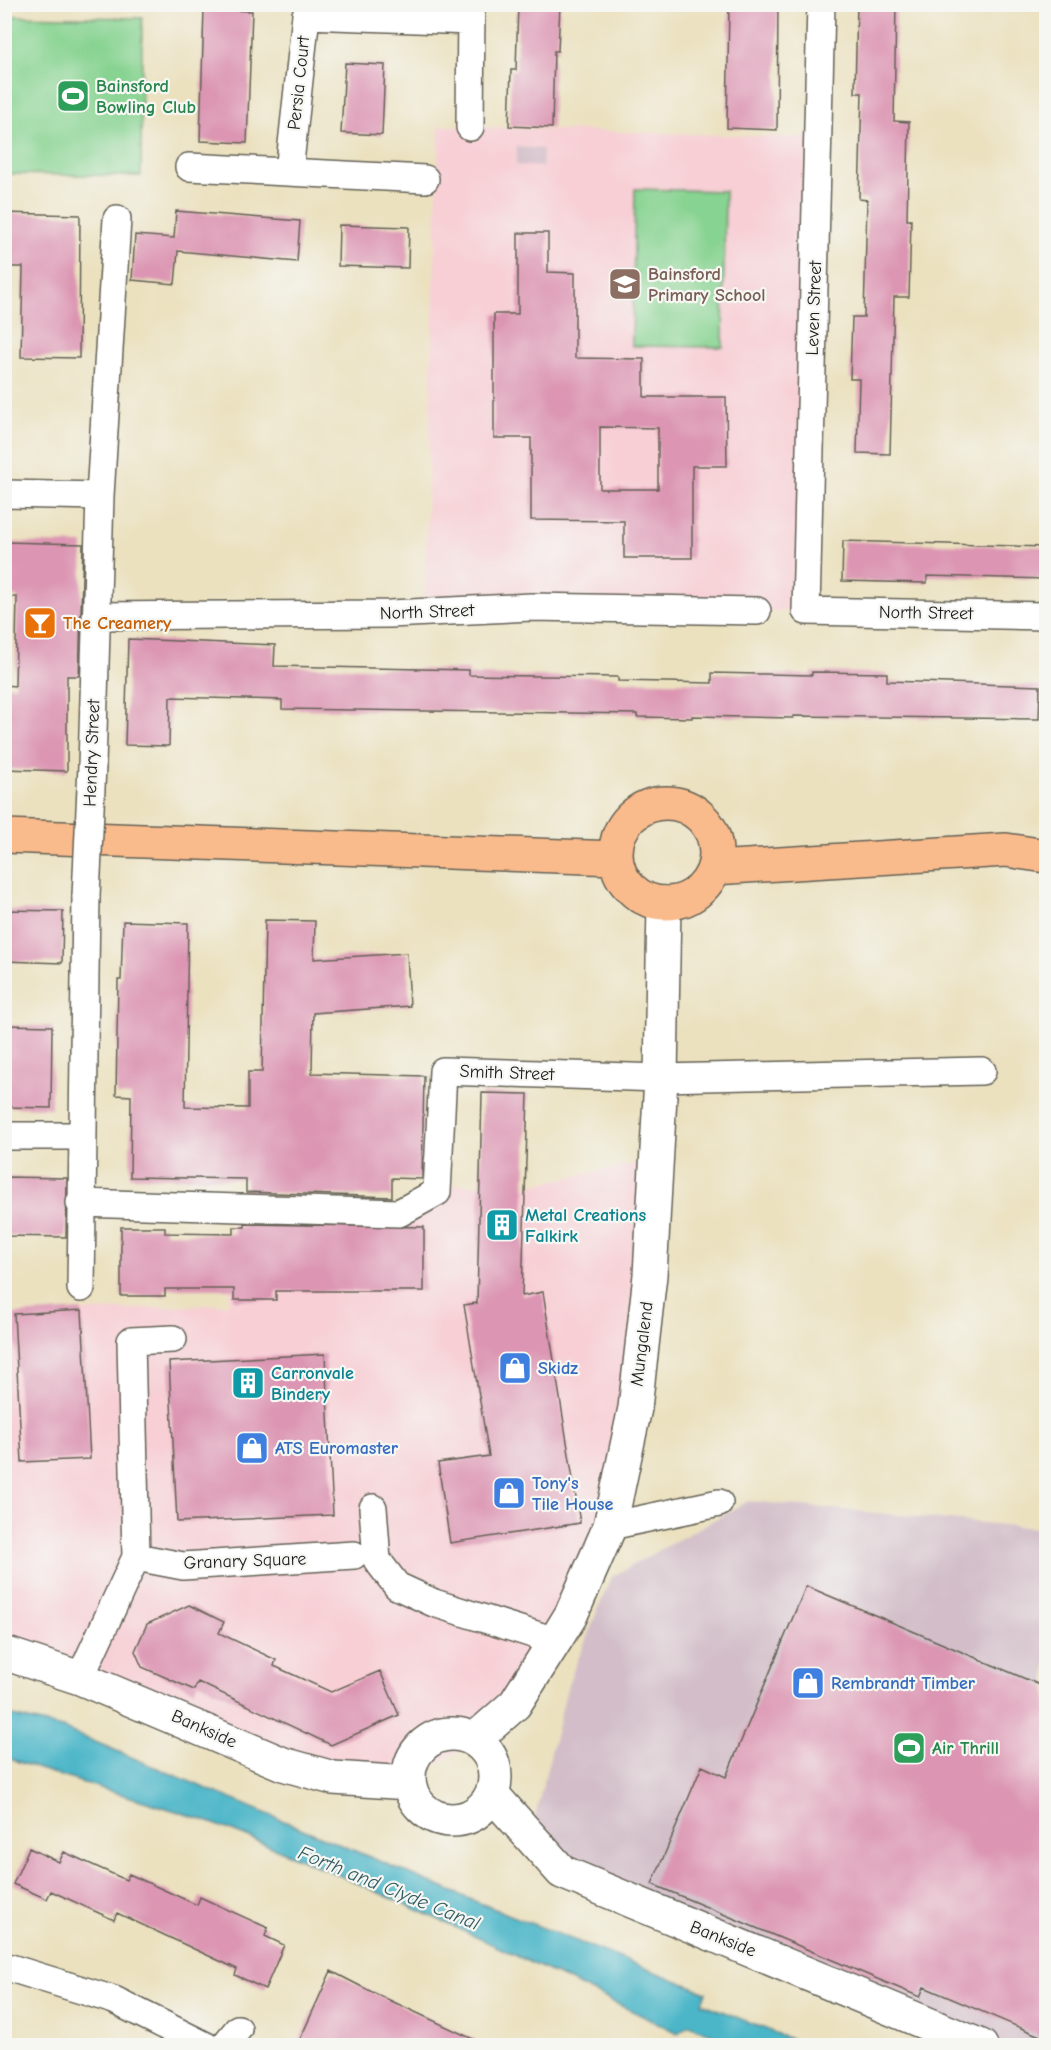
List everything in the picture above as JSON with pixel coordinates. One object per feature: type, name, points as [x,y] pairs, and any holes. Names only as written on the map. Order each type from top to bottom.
[{"type":"main road","points":[[670,803],[688,808],[702,818],[712,833],[716,850],[714,868],[706,882],[695,894],[680,901],[664,903],[646,899],[631,889],[621,875],[616,858],[621,832],[637,812],[653,805],[670,803]]},
{"type":"main road","points":[[4,836],[616,858]]},
{"type":"main road","points":[[714,868],[1006,850],[1047,856]]},
{"type":"street","name":"Leven Street","points":[[806,611],[821,4]]},
{"type":"street","points":[[470,127],[471,13]]},
{"type":"street","name":"Persia Court","points":[[289,172],[306,15],[471,13]]},
{"type":"street","points":[[189,167],[425,180]]},
{"type":"street","name":"Hendry Street","points":[[81,1288],[80,1203],[86,896],[100,496],[117,219]]},
{"type":"street","points":[[4,494],[100,496]]},
{"type":"street","name":"North Street","points":[[96,616],[390,614],[531,607],[757,611]]},
{"type":"street","name":"North Street","points":[[806,611],[1047,616]]},
{"type":"street","name":"Mungalend","points":[[474,1740],[515,1704],[571,1615],[610,1526],[635,1408],[651,1275],[661,1078],[664,903]]},
{"type":"street","name":"Smith Street","points":[[80,1203],[399,1213],[437,1192],[443,1071],[661,1078],[982,1071]]},
{"type":"street","points":[[4,1136],[82,1136]]},
{"type":"street","points":[[80,1678],[136,1557],[131,1341],[173,1339]]},
{"type":"street","points":[[610,1526],[719,1503]]},
{"type":"street","points":[[373,1508],[377,1560],[397,1586],[434,1604],[555,1641]]},
{"type":"street","name":"Granary Square","points":[[136,1557],[183,1566],[354,1555]]},
{"type":"street","name":"Bankside","points":[[4,1653],[80,1678],[283,1764],[333,1778],[409,1783]]},
{"type":"street","points":[[454,1734],[474,1740],[485,1750],[493,1763],[495,1778],[492,1794],[483,1807],[472,1816],[450,1821],[435,1817],[423,1810],[414,1797],[409,1783],[415,1754],[425,1743],[439,1736],[454,1734]]},
{"type":"street","name":"Bankside","points":[[492,1794],[562,1872],[981,2046]]},
{"type":"street","points":[[4,1965],[114,2000],[206,2046]]},
{"type":"shaded area","name":"Bainsford Primary School","points":[[439,126],[819,138],[806,611],[424,612]]},
{"type":"shaded area","points":[[517,147],[543,149],[542,167],[516,165]]},
{"type":"shaded area","points":[[655,1160],[610,1526],[474,1740],[409,1783],[333,1778],[5,1653],[5,1315],[229,1304],[231,1208],[399,1213],[437,1184],[526,1186]]},
{"type":"shaded area","points":[[748,1501],[1046,1529],[1046,2045],[974,2045],[562,1872],[530,1837],[568,1684],[611,1577]]},
{"type":"green space","name":"Bainsford Bowling Club","points":[[5,16],[142,18],[141,176],[5,174]]},
{"type":"green space","points":[[635,189],[725,191],[723,347],[632,346]]},
{"type":"water","name":"Forth and Clyde Canal","points":[[4,1714],[62,1728],[472,1900],[706,1992],[702,2003],[805,2045],[739,2045],[689,2025],[678,2033],[449,1924],[276,1848],[191,1816],[5,1757]]},
{"type":"building","points":[[518,4],[560,4],[558,51],[554,51],[552,128],[509,126],[511,70],[516,70]]},
{"type":"building","points":[[729,4],[778,4],[777,130],[727,128]]},
{"type":"building","points":[[857,4],[896,4],[894,121],[909,122],[907,220],[911,220],[909,297],[894,297],[890,454],[857,453],[859,379],[850,379],[852,317],[864,317],[867,200],[859,199],[862,93],[855,93]]},
{"type":"building","points":[[204,9],[252,11],[247,143],[200,141]]},
{"type":"building","points":[[345,63],[385,65],[382,135],[341,133]]},
{"type":"building","points":[[176,211],[300,221],[297,262],[178,251],[175,284],[132,280],[135,235],[174,238]]},
{"type":"building","points":[[4,213],[80,215],[79,358],[21,357],[23,267],[4,267]]},
{"type":"building","points":[[339,225],[409,227],[408,268],[338,266]]},
{"type":"building","points":[[518,233],[548,233],[548,272],[575,273],[575,358],[644,359],[644,397],[726,397],[727,466],[692,466],[692,558],[624,558],[624,521],[531,520],[531,438],[494,438],[494,314],[518,314]],"holes":[[[600,427],[658,428],[658,489],[600,489]]]},
{"type":"building","points":[[843,541],[1047,547],[1047,579],[927,576],[927,583],[842,581]]},
{"type":"building","points":[[4,542],[83,544],[79,676],[67,676],[67,771],[5,769],[4,685],[15,686],[17,597],[4,597]]},
{"type":"building","points":[[128,639],[275,645],[274,666],[469,670],[469,675],[618,677],[618,681],[712,683],[712,673],[812,675],[812,672],[887,673],[887,681],[1040,686],[1039,719],[793,716],[793,718],[692,716],[692,718],[637,717],[637,714],[282,709],[282,700],[170,697],[169,746],[125,745]]},
{"type":"building","points":[[4,910],[63,911],[62,963],[4,961]]},
{"type":"building","points":[[265,920],[315,921],[314,959],[407,953],[410,1006],[313,1013],[312,1073],[424,1076],[422,1179],[392,1178],[392,1197],[246,1192],[246,1179],[130,1177],[131,1096],[116,1095],[118,980],[121,980],[123,921],[188,923],[185,1107],[248,1108],[248,1072],[262,1072]]},
{"type":"building","points":[[4,1025],[52,1026],[51,1108],[4,1107]]},
{"type":"building","points":[[482,1093],[528,1094],[522,1296],[543,1292],[580,1523],[450,1543],[438,1463],[489,1456],[464,1305],[477,1303]]},
{"type":"building","points":[[4,1177],[67,1178],[66,1237],[4,1236]]},
{"type":"building","points":[[245,1224],[424,1227],[424,1291],[276,1291],[276,1300],[234,1300],[234,1289],[165,1289],[165,1296],[121,1296],[121,1227],[165,1227],[165,1233],[234,1234],[234,1227],[245,1227]]},
{"type":"building","points":[[82,1310],[90,1459],[22,1462],[14,1314]]},
{"type":"building","name":"ATS Euromaster","points":[[325,1354],[333,1515],[177,1522],[169,1362]]},
{"type":"building","points":[[806,1586],[1047,1688],[1047,2039],[924,1987],[920,1997],[652,1884],[702,1766],[726,1777]]},
{"type":"building","points":[[189,1605],[224,1622],[219,1633],[276,1660],[274,1666],[331,1692],[380,1671],[399,1715],[331,1745],[198,1682],[194,1690],[142,1667],[135,1651],[147,1624]]},
{"type":"building","points":[[29,1848],[59,1862],[64,1852],[126,1880],[129,1874],[197,1905],[200,1897],[268,1928],[265,1936],[284,1945],[265,1989],[235,1975],[237,1969],[117,1913],[114,1920],[51,1891],[47,1899],[13,1884]]},
{"type":"building","points":[[331,1971],[370,1991],[488,2046],[297,2046]]},
{"type":"place","name":"Bainsford Bowling Club","points":[[73,96]]},
{"type":"place","name":"Bainsford Primary School","points":[[625,284]]},
{"type":"place","name":"The Creamery","points":[[40,623]]},
{"type":"place","name":"Metal Creations Falkirk","points":[[502,1225]]},
{"type":"place","name":"Skidz","points":[[515,1368]]},
{"type":"place","name":"Carronvale Bindery","points":[[248,1383]]},
{"type":"place","name":"ATS Euromaster","points":[[252,1448]]},
{"type":"place","name":"Tony's Tile House","points":[[509,1493]]},
{"type":"place","name":"Rembrandt Timber","points":[[808,1683]]},
{"type":"place","name":"Air Thrill","points":[[909,1748]]}]
